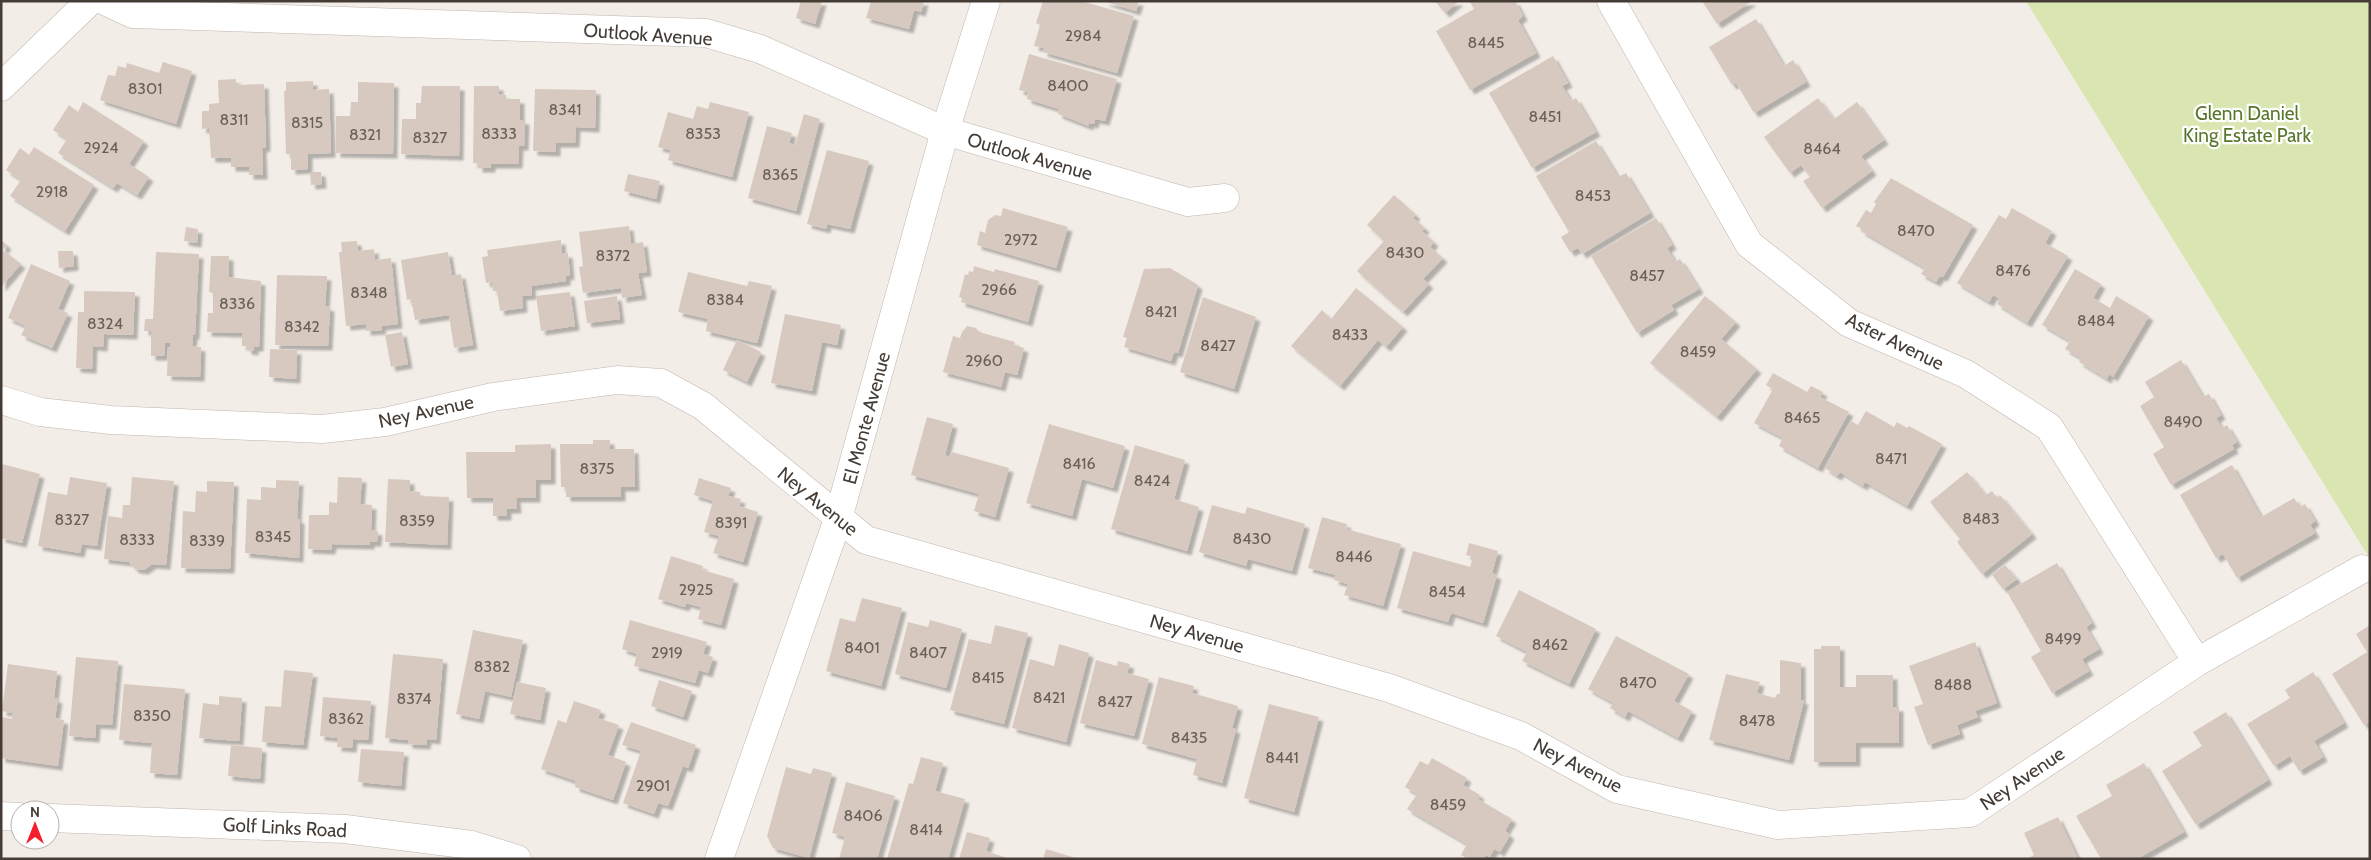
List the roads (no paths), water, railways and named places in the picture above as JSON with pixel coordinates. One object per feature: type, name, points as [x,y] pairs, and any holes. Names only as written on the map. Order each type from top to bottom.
[{"type":"street","points":[[1,87],[90,1]]},
{"type":"street","name":"Outlook Avenue","points":[[106,1],[133,14],[706,34],[760,49],[945,131],[1188,202],[1225,198]]},
{"type":"street","name":"El Monte Avenue","points":[[719,859],[838,519],[945,131],[986,1]]},
{"type":"street","name":"Aster Avenue","points":[[1611,1],[1749,244],[1850,323],[1966,374],[2049,427],[2197,662]]},
{"type":"street","name":"Ney Avenue","points":[[1,400],[40,412],[111,420],[322,429],[385,422],[493,397],[607,381],[661,383],[703,406],[838,519],[866,540],[1389,688],[1521,736],[1617,789],[1778,825],[1970,813],[2197,662],[2362,569]]},
{"type":"street","name":"Golf Links Road","points":[[60,818],[345,829],[472,845],[518,859]]},
{"type":"park label","name":"Glenn Daniel King Estate Park","points":[[2247,124]]}]
